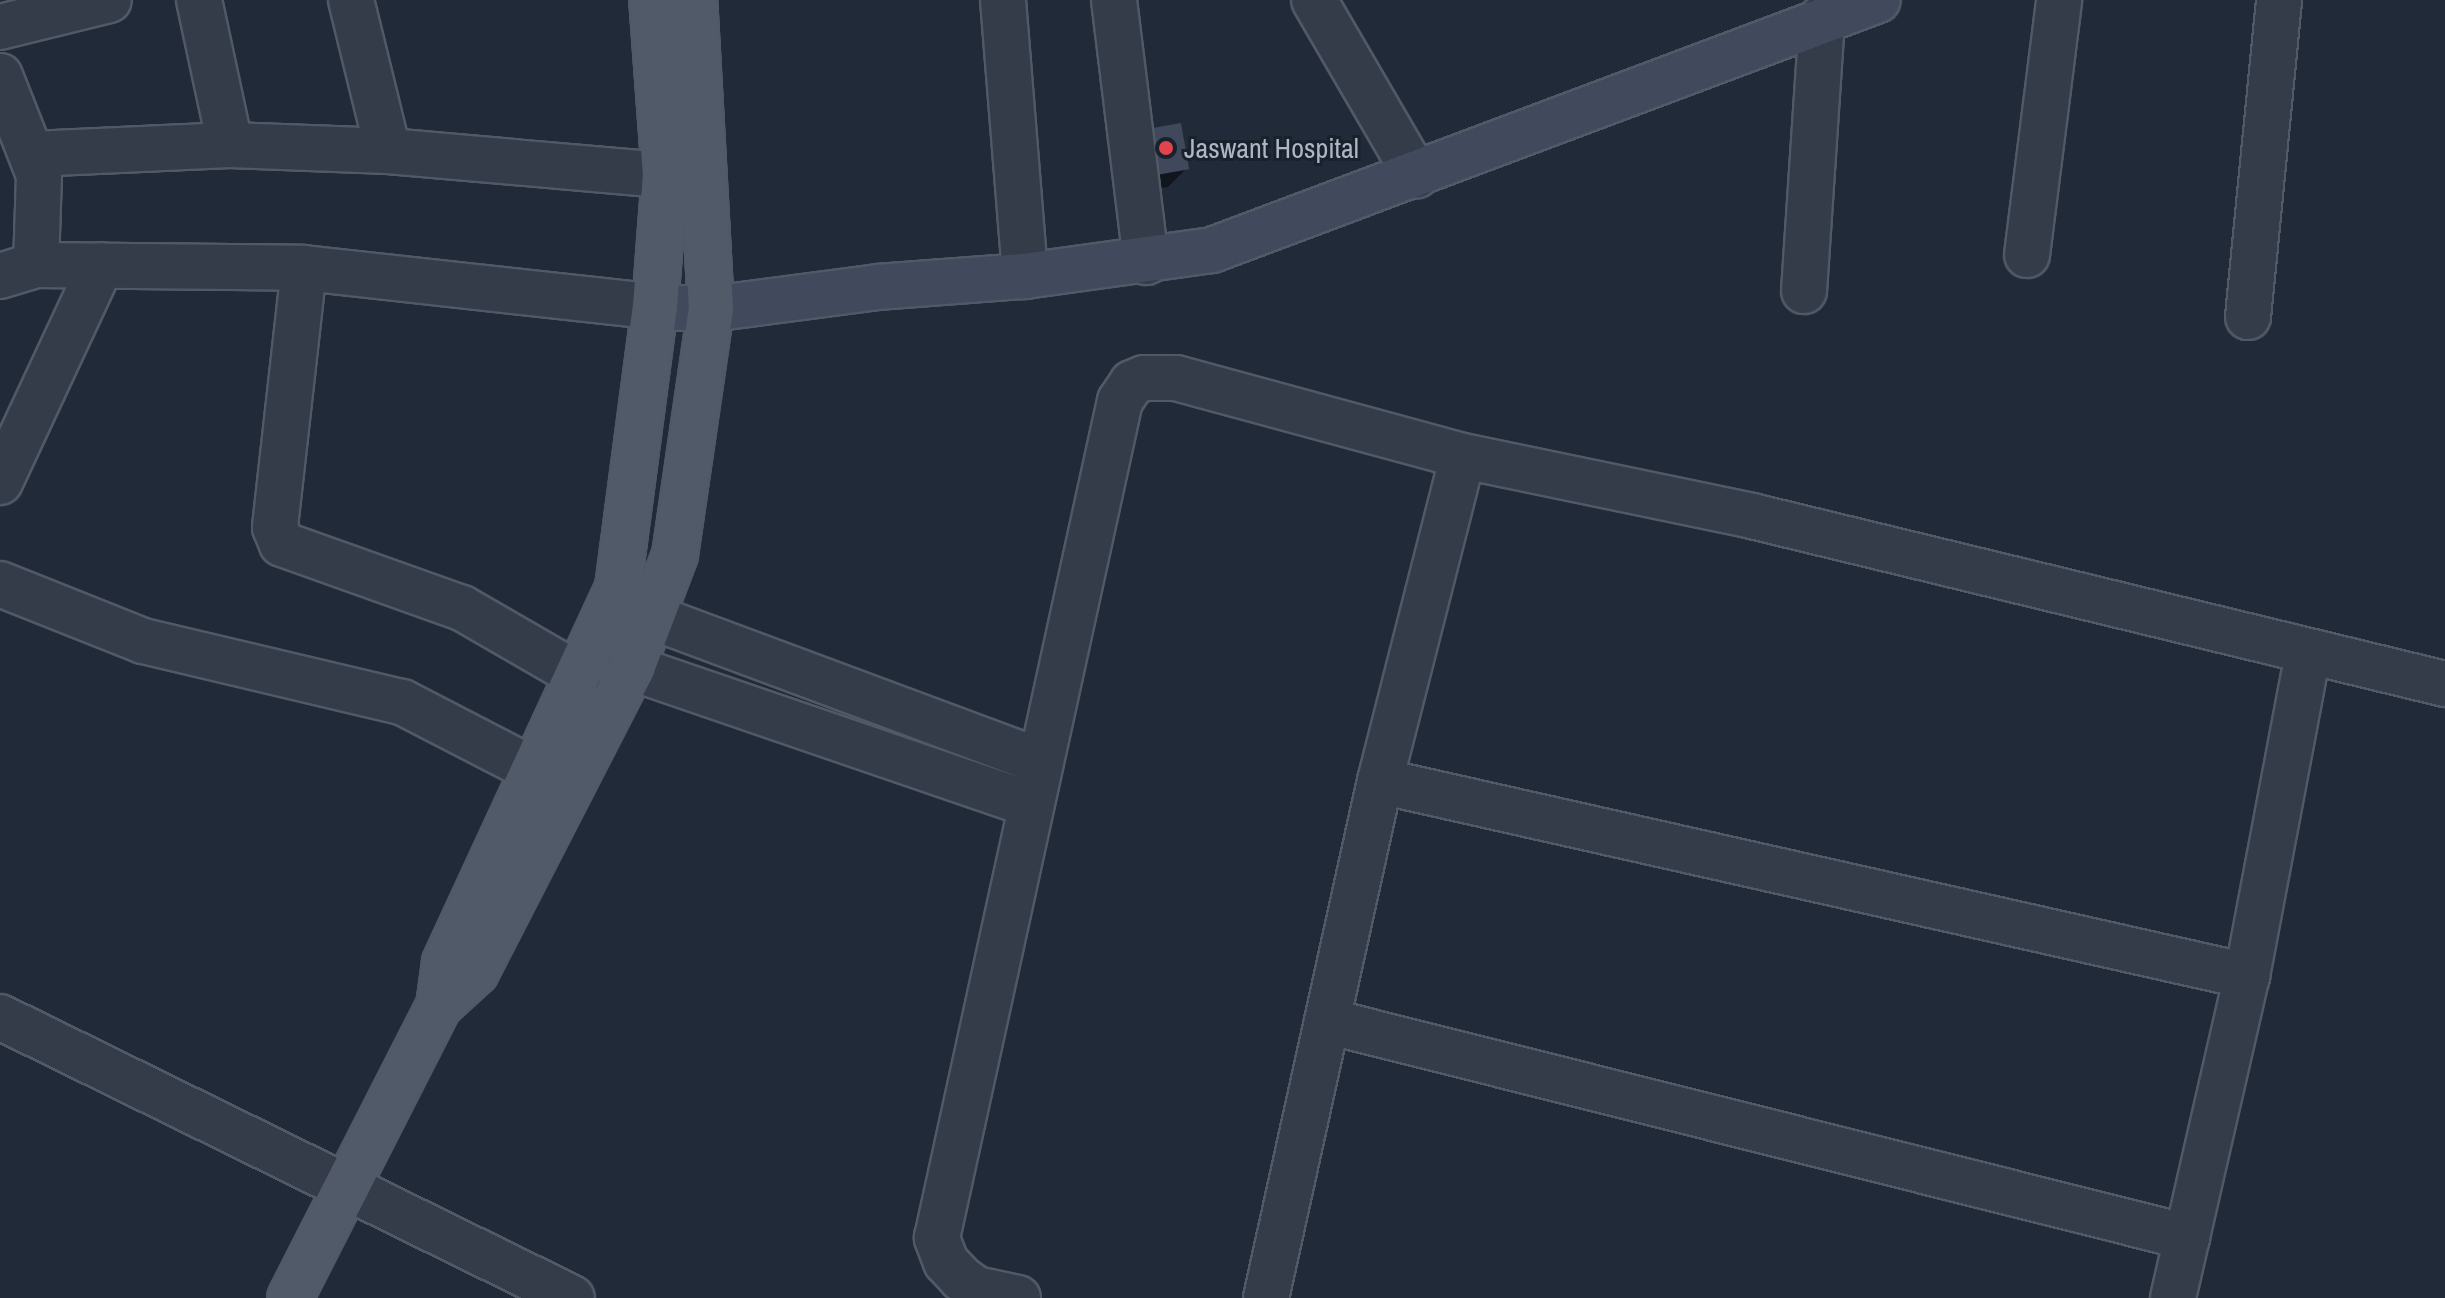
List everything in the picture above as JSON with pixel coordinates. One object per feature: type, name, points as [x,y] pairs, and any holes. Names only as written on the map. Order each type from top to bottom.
[{"type":"main road","points":[[290,1298],[439,1006],[445,962],[618,587],[655,307],[665,175],[652,0]]},
{"type":"main road","points":[[439,1006],[476,972],[632,668],[655,618],[686,502],[711,309],[694,0]]},
{"type":"street","points":[[0,27],[109,0]]},
{"type":"street","points":[[199,0],[230,145]]},
{"type":"street","points":[[351,0],[388,151]]},
{"type":"street","points":[[1003,0],[1025,276]]},
{"type":"street","points":[[1114,0],[1146,262]]},
{"type":"street","points":[[1314,0],[1416,175]]},
{"type":"street","points":[[0,76],[39,175],[18,270],[101,265],[304,268],[655,307],[711,309],[877,287],[1025,276],[1146,262],[1247,240],[1822,18],[1878,0]]},
{"type":"street","points":[[2027,255],[2059,0]]},
{"type":"street","points":[[2248,317],[2279,0]]},
{"type":"street","points":[[1804,291],[1822,18]]},
{"type":"street","points":[[32,154],[230,145],[388,151],[665,175]]},
{"type":"street","points":[[0,482],[101,265]]},
{"type":"street","points":[[304,268],[275,527],[282,544],[462,608],[578,675]]},
{"type":"street","points":[[1018,1298],[976,1289],[961,1278],[946,1262],[937,1238],[1120,401],[1132,383],[1144,378],[1176,378],[1463,456],[1752,516],[2308,654],[2445,684]]},
{"type":"street","points":[[1266,1298],[1380,781],[1463,456]]},
{"type":"street","points":[[0,584],[143,641],[402,702],[534,770]]},
{"type":"street","points":[[655,618],[1040,761]]},
{"type":"street","points":[[2173,1298],[2247,976],[2308,654]]},
{"type":"street","points":[[632,668],[1030,804]]},
{"type":"street","points":[[1380,781],[2247,976]]},
{"type":"street","points":[[0,1017],[572,1298]]},
{"type":"street","points":[[1327,1021],[2187,1237]]},
{"type":"building","points":[[1181,123],[1189,169],[1148,177],[1140,130]]},
{"type":"place","name":"Jaswant Hospital","points":[[1166,148]]}]
